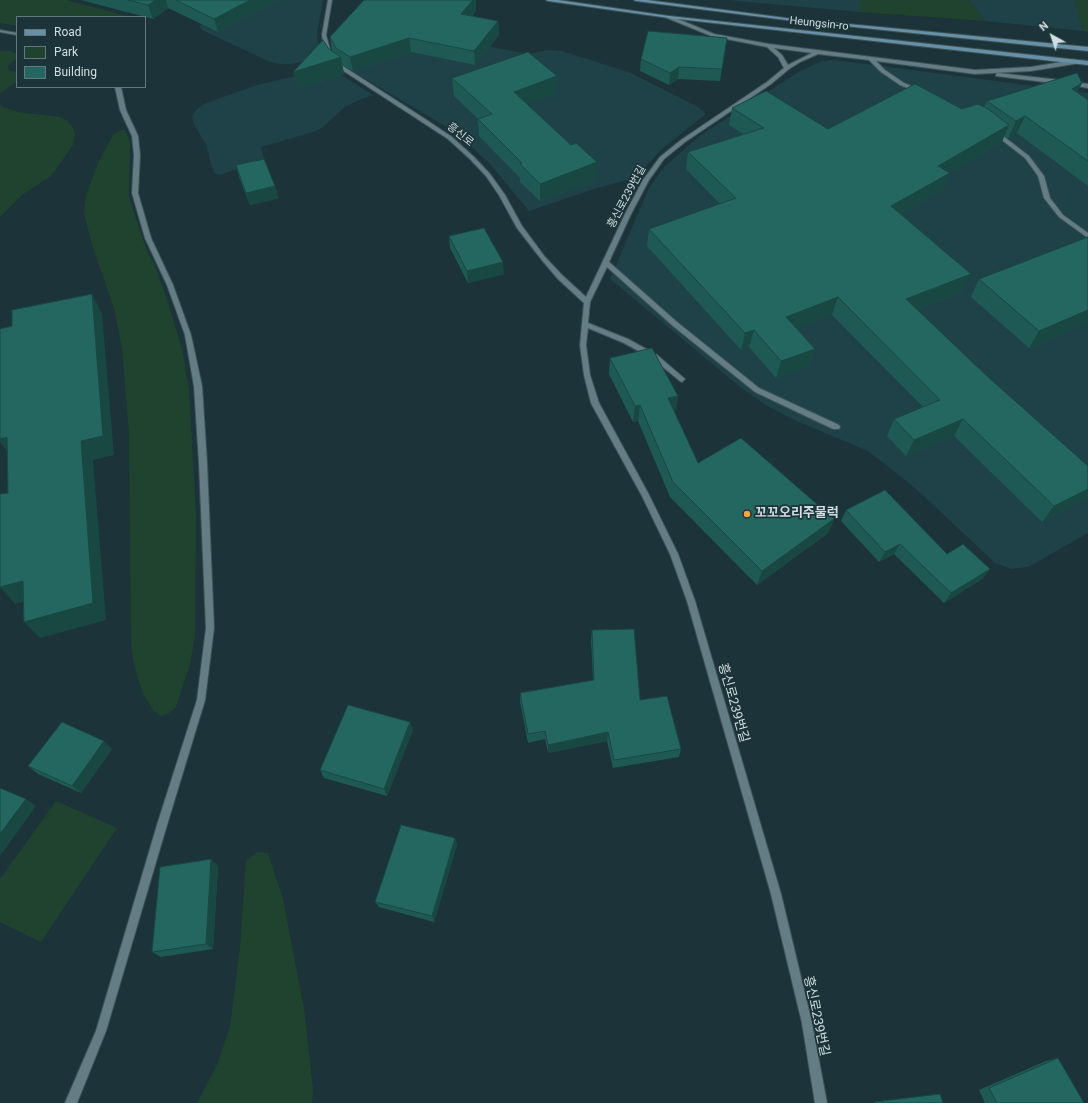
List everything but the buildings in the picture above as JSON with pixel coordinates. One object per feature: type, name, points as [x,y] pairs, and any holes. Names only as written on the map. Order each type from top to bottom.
[{"type":"main road","name":"Heungsin-ro","points":[[548,0],[669,17],[1088,63]]},
{"type":"main road","name":"Heungsin-ro","points":[[636,0],[786,19],[1088,49]]},
{"type":"lane","name":"흥신로","points":[[330,0],[324,35],[328,52],[335,64],[450,138],[472,158],[488,175],[502,195],[519,227],[543,258],[560,277],[587,302]]},
{"type":"lane","points":[[669,17],[713,35],[769,46],[1088,86]]},
{"type":"lane","points":[[0,31],[16,34]]},
{"type":"lane","points":[[769,46],[780,56],[787,68]]},
{"type":"lane","name":"흥신로239번길","points":[[818,52],[787,68],[769,83],[683,141],[662,158],[646,180],[628,214],[587,302],[584,353],[587,375],[595,403],[645,495],[674,554],[692,601],[776,894],[807,1022],[821,1103]]},
{"type":"lane","points":[[870,58],[883,71],[902,84],[928,95]]},
{"type":"lane","points":[[976,72],[1031,69],[1074,62]]},
{"type":"lane","points":[[71,1103],[101,1030],[201,700],[210,628],[198,386],[188,335],[170,285],[148,238],[135,193],[137,155],[135,136],[123,110],[118,88]]},
{"type":"lane","points":[[989,128],[1027,157],[1041,176],[1047,198],[1061,216],[1088,236]]},
{"type":"lane","points":[[606,263],[675,324],[757,390],[836,427]]},
{"type":"lane","points":[[585,324],[626,341],[655,357],[682,380]]},
{"type":"shaded area","points":[[231,0],[323,0],[317,34],[319,50],[314,57],[302,62],[279,64],[268,61],[202,30],[200,26],[203,22]]},
{"type":"shaded area","points":[[729,0],[860,0],[860,12],[748,2]]},
{"type":"shaded area","points":[[969,0],[1075,0],[1083,31],[985,21]]},
{"type":"shaded area","points":[[445,38],[528,54],[548,50],[562,51],[631,73],[698,107],[706,114],[662,149],[638,175],[630,179],[594,189],[529,211],[490,164],[457,133],[340,63]]},
{"type":"shaded area","points":[[835,60],[1088,93],[1088,533],[1028,567],[1011,569],[995,563],[914,487],[868,451],[792,419],[764,404],[739,386],[610,279],[649,188],[665,166],[701,135],[800,71],[822,61]]},
{"type":"shaded area","points":[[330,68],[373,95],[345,107],[323,127],[313,132],[261,147],[264,159],[220,175],[214,173],[206,145],[194,124],[192,117],[196,110],[204,104],[257,85]]},
{"type":"green space","points":[[0,0],[66,0],[126,16],[16,16],[16,26],[0,23]]},
{"type":"green space","points":[[860,0],[969,0],[985,21],[860,12]]},
{"type":"green space","points":[[1075,0],[1088,0],[1088,32],[1083,31]]},
{"type":"green space","points":[[0,51],[11,51],[16,54],[16,59],[8,66],[9,70],[16,73],[16,83],[0,93]]},
{"type":"green space","points":[[0,104],[3,107],[17,112],[60,117],[68,121],[73,128],[75,135],[73,145],[51,176],[22,195],[0,217]]},
{"type":"green space","points":[[121,130],[125,130],[130,143],[129,196],[131,204],[147,251],[156,268],[169,306],[182,349],[189,389],[196,516],[195,636],[190,664],[176,707],[169,713],[160,716],[154,711],[143,694],[134,665],[131,644],[129,433],[122,348],[114,308],[92,245],[84,213],[86,195],[98,163],[113,135]]},
{"type":"green space","points":[[56,801],[117,828],[41,942],[0,922],[0,879]]},
{"type":"green space","points":[[257,852],[268,853],[283,899],[304,1009],[313,1090],[312,1103],[197,1103],[217,1065],[230,1027],[240,947],[246,861]]},
{"type":"place","name":"꼬꼬오리주물럭","points":[[747,514]]}]
